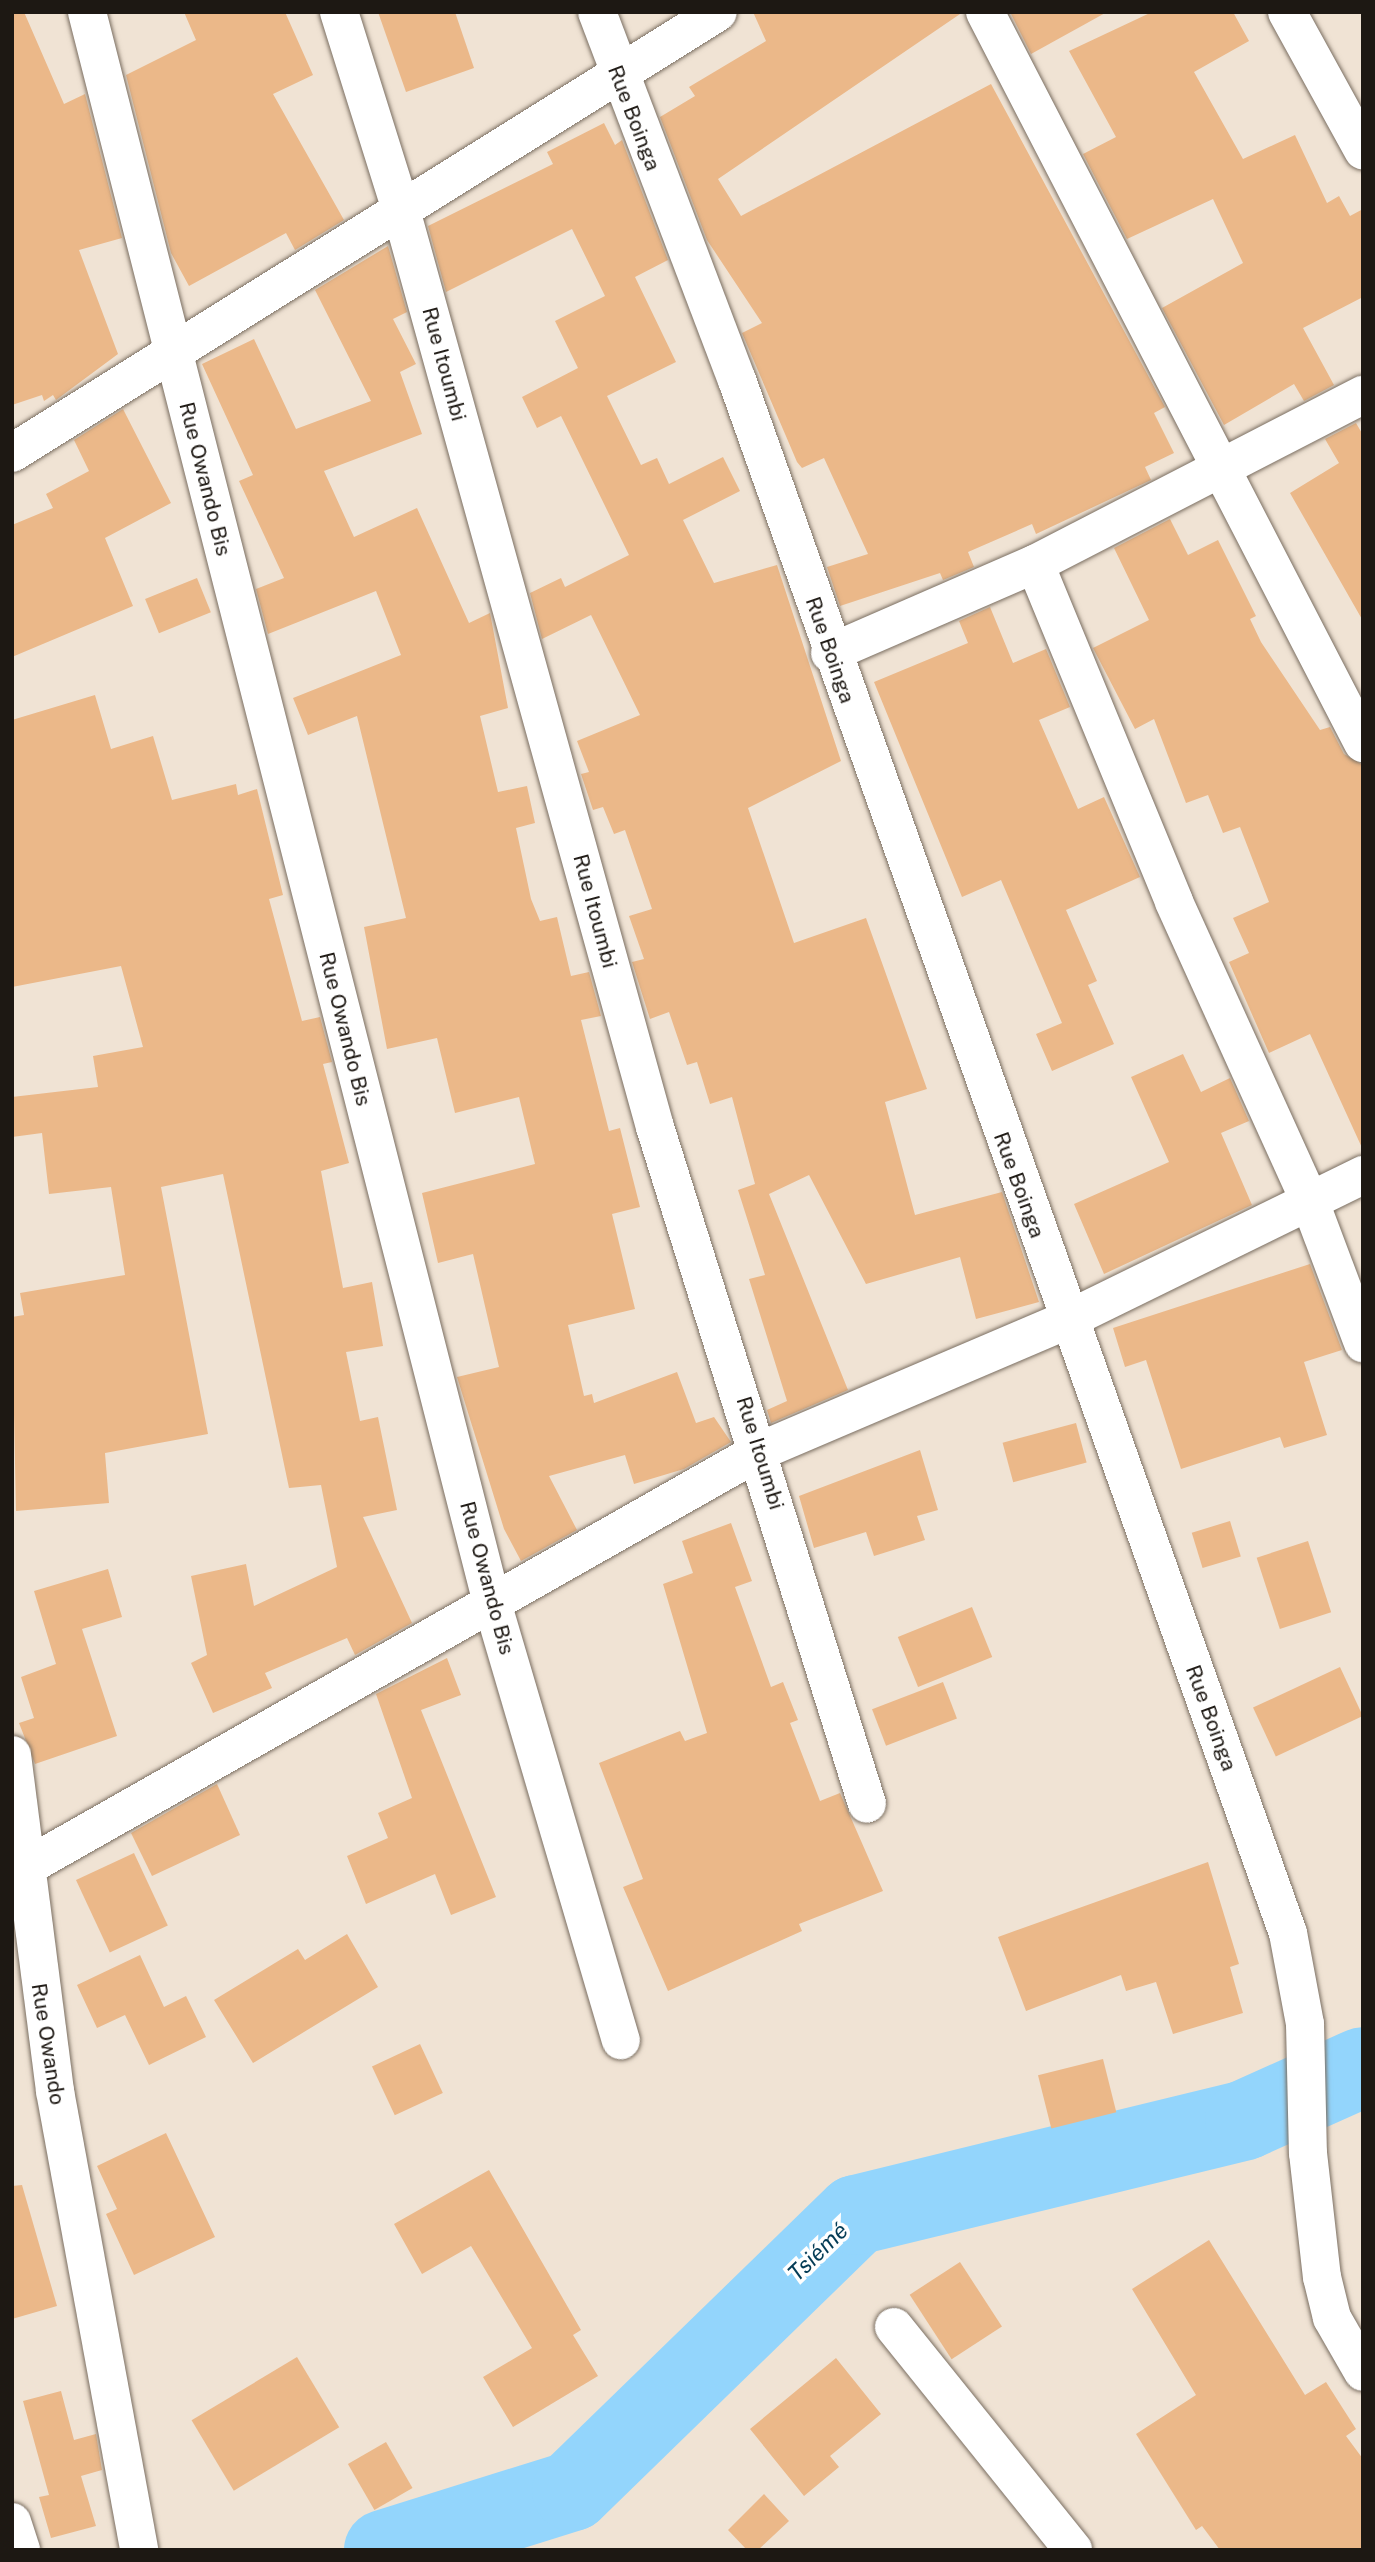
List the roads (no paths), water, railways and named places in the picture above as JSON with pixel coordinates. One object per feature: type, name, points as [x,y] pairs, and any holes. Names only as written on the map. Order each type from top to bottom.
[{"type":"street","name":"Rue Owando Bis","points":[[87,12],[491,1599],[621,2040]]},
{"type":"street","name":"Rue Itoumbi","points":[[339,12],[401,210],[655,1127],[760,1451],[867,1804]]},
{"type":"street","name":"Rue Boinga","points":[[597,12],[617,76],[737,380],[830,653],[1288,1933],[1306,2024],[1307,2153],[1332,2318],[1363,2372]]},
{"type":"street","points":[[12,453],[172,349],[718,12]]},
{"type":"street","points":[[985,12],[1218,473],[1363,743]]},
{"type":"street","points":[[1287,12],[1363,150]]},
{"type":"street","points":[[830,653],[1035,564],[1218,473],[1363,395]]},
{"type":"street","points":[[1035,564],[1174,902],[1310,1202],[1363,1343]]},
{"type":"street","points":[[17,1873],[491,1599],[760,1451],[1067,1320],[1363,1175]]},
{"type":"street","name":"Rue Owando","points":[[12,1755],[17,1873],[96,2332],[139,2550]]},
{"type":"street","points":[[894,2327],[1073,2550]]},
{"type":"street","points":[[12,2522],[21,2550]]},
{"type":"waterway","name":"Tsiémé","points":[[384,2550],[572,2491],[856,2215],[1245,2120],[1363,2067]]}]
